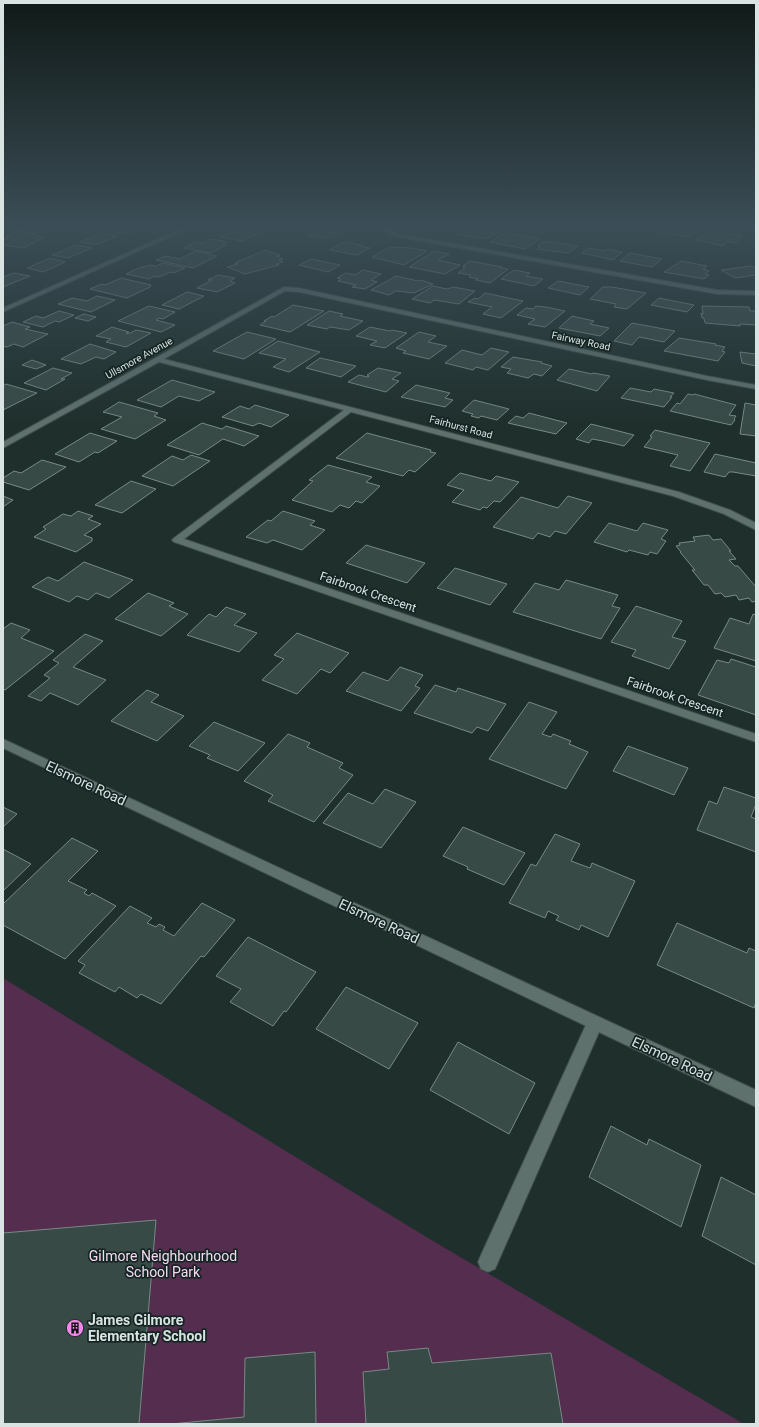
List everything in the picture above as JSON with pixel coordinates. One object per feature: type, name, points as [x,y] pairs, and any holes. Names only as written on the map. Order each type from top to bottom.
[{"type":"street","points":[[3,310],[45,292]]},
{"type":"street","name":"Ullsmore Avenue","points":[[3,445],[279,292]]},
{"type":"street","name":"Fairway Road","points":[[306,292],[692,375],[756,387]]},
{"type":"street","points":[[715,292],[756,293]]},
{"type":"street","name":"Fairhurst Road","points":[[157,359],[676,494],[722,508],[756,527]]},
{"type":"street","name":"Fairbrook Crescent","points":[[350,409],[177,540],[756,738]]},
{"type":"street","name":"Elsmore Road","points":[[3,743],[756,1099]]},
{"type":"street","points":[[488,1262],[594,1023]]},
{"type":"green space","name":"Gilmore Neighbourhood School Park","points":[[3,978],[428,1238],[744,1424],[3,1424]]},
{"type":"building","points":[[101,292],[140,292],[127,298]]},
{"type":"building","points":[[187,292],[204,296],[179,309],[162,305]]},
{"type":"building","points":[[377,292],[395,292],[389,295]]},
{"type":"building","points":[[401,292],[417,292],[414,293]]},
{"type":"building","points":[[424,292],[474,292],[459,304],[434,300],[430,303],[412,299]]},
{"type":"building","points":[[564,292],[584,292],[580,295]]},
{"type":"building","points":[[598,292],[646,293],[627,309],[614,307],[616,304],[590,299]]},
{"type":"building","points":[[485,293],[523,301],[501,318],[483,314],[492,307],[468,302],[475,298],[478,299]]},
{"type":"building","points":[[97,296],[115,300],[91,312],[58,304],[72,298],[87,301]]},
{"type":"building","points":[[659,298],[694,305],[687,312],[651,305]]},
{"type":"building","points":[[293,305],[324,311],[290,332],[260,325],[272,316],[274,317]]},
{"type":"building","points":[[149,306],[175,312],[163,319],[159,318],[156,320],[175,325],[161,332],[118,321]]},
{"type":"building","points":[[536,306],[565,311],[545,327],[528,324],[535,319],[517,315],[526,308],[533,309]]},
{"type":"building","points":[[702,306],[749,307],[750,311],[756,311],[756,325],[740,324],[740,326],[705,323],[701,313],[703,314]]},
{"type":"building","points":[[59,311],[74,315],[59,322],[55,321],[43,327],[23,322],[36,316],[43,318]]},
{"type":"building","points":[[329,311],[343,314],[340,316],[363,321],[349,330],[330,327],[327,329],[307,325]]},
{"type":"building","points":[[84,314],[96,317],[88,321],[75,318]]},
{"type":"building","points":[[572,316],[594,321],[590,324],[609,328],[600,336],[559,328]]},
{"type":"building","points":[[12,322],[30,327],[25,329],[48,334],[23,347],[14,344],[7,347],[3,346],[3,326]]},
{"type":"building","points":[[632,323],[675,331],[664,342],[639,337],[632,345],[614,341]]},
{"type":"building","points":[[112,327],[129,332],[126,333],[128,334],[136,330],[151,333],[126,347],[106,342],[111,339],[96,336]]},
{"type":"building","points":[[370,327],[407,333],[385,348],[370,345],[377,341],[356,336]]},
{"type":"building","points":[[247,332],[276,339],[244,359],[213,351]]},
{"type":"building","points":[[419,332],[436,336],[428,342],[447,346],[429,359],[403,353],[406,351],[396,348]]},
{"type":"building","points":[[679,338],[716,344],[715,345],[725,347],[722,351],[725,352],[718,361],[664,351]]},
{"type":"building","points":[[278,341],[320,352],[289,372],[273,367],[286,359],[259,353]]},
{"type":"building","points":[[90,344],[116,352],[104,359],[96,357],[81,364],[61,359]]},
{"type":"building","points":[[491,348],[509,352],[488,370],[476,367],[473,370],[445,363],[462,350],[482,355]]},
{"type":"building","points":[[740,352],[756,354],[756,366],[742,363]]},
{"type":"building","points":[[513,357],[542,362],[541,363],[552,366],[542,376],[534,374],[528,378],[507,373],[511,369],[501,367]]},
{"type":"building","points":[[320,358],[356,366],[341,377],[306,368]]},
{"type":"building","points":[[32,360],[46,365],[36,369],[22,365]]},
{"type":"building","points":[[53,368],[72,373],[46,390],[24,383]]},
{"type":"building","points":[[378,368],[401,373],[392,379],[399,381],[386,392],[348,382],[359,375],[368,377],[369,376],[367,375]]},
{"type":"building","points":[[569,369],[610,376],[597,391],[557,380]]},
{"type":"building","points":[[172,380],[215,392],[199,401],[179,396],[161,407],[137,400]]},
{"type":"building","points":[[6,384],[37,393],[3,410],[3,386]]},
{"type":"building","points":[[416,385],[450,393],[445,398],[453,400],[445,407],[401,397]]},
{"type":"building","points":[[630,388],[651,392],[654,389],[674,393],[664,407],[621,398]]},
{"type":"building","points":[[688,394],[694,394],[736,405],[729,415],[736,416],[734,419],[735,420],[731,425],[670,411],[677,403],[680,404]]},
{"type":"building","points":[[474,400],[509,409],[497,420],[481,416],[479,418],[471,416],[473,414],[462,411]]},
{"type":"building","points":[[119,402],[158,413],[154,416],[166,420],[135,439],[101,429],[122,417],[103,412]]},
{"type":"building","points":[[745,403],[756,405],[756,436],[740,434]]},
{"type":"building","points":[[255,405],[289,415],[271,427],[259,423],[253,426],[222,417],[240,406],[249,409]]},
{"type":"building","points":[[529,413],[567,423],[556,434],[508,423],[516,416],[523,418]]},
{"type":"building","points":[[202,423],[222,429],[226,426],[259,436],[244,446],[223,439],[199,455],[167,445]]},
{"type":"building","points":[[591,424],[634,435],[624,446],[592,439],[589,443],[576,439]]},
{"type":"building","points":[[655,430],[710,443],[690,471],[670,466],[678,455],[644,447],[652,437],[650,436]]},
{"type":"building","points":[[90,433],[117,441],[98,453],[95,452],[79,462],[55,454]]},
{"type":"building","points":[[367,433],[431,450],[430,452],[436,453],[415,472],[409,470],[403,476],[336,458]]},
{"type":"building","points":[[715,454],[756,463],[756,476],[729,472],[725,477],[704,472]]},
{"type":"building","points":[[191,455],[210,461],[173,486],[142,476],[172,456],[183,460]]},
{"type":"building","points":[[42,460],[66,467],[29,490],[3,482],[3,478],[14,471],[21,473]]},
{"type":"building","points":[[328,465],[372,477],[366,482],[380,486],[362,503],[356,501],[349,508],[340,505],[332,512],[292,500],[313,481],[309,480]]},
{"type":"building","points":[[460,473],[491,481],[496,476],[519,482],[500,502],[494,501],[487,508],[483,507],[480,510],[452,502],[464,490],[447,485]]},
{"type":"building","points":[[131,481],[156,489],[122,513],[95,505]]},
{"type":"building","points":[[3,496],[13,500],[3,507]]},
{"type":"building","points":[[568,496],[592,503],[566,534],[555,531],[550,537],[538,533],[533,539],[493,527],[521,497],[558,508]]},
{"type":"building","points":[[78,511],[93,516],[88,519],[101,524],[84,535],[92,538],[92,541],[76,552],[34,537],[46,529],[43,527],[63,514],[71,516]]},
{"type":"building","points":[[283,511],[315,521],[310,525],[325,530],[302,550],[273,540],[267,543],[246,537],[268,520],[271,521]]},
{"type":"building","points":[[609,523],[637,531],[643,523],[668,530],[661,539],[666,541],[657,554],[650,552],[648,555],[629,550],[627,552],[594,542]]},
{"type":"building","points":[[709,535],[713,540],[721,539],[731,551],[729,551],[736,559],[729,560],[735,566],[738,566],[756,587],[756,601],[752,602],[749,598],[739,600],[736,595],[725,597],[721,593],[715,594],[708,585],[704,585],[692,570],[695,570],[676,546],[680,545],[679,543],[695,541],[693,537]]},
{"type":"building","points":[[366,545],[425,563],[407,583],[346,563]]},
{"type":"building","points":[[84,562],[133,580],[109,598],[96,593],[88,600],[77,596],[69,602],[32,587],[48,577],[58,581]]},
{"type":"building","points":[[455,568],[507,584],[490,605],[437,588]]},
{"type":"building","points":[[566,580],[618,595],[612,606],[620,608],[601,639],[513,612],[535,583],[559,590]]},
{"type":"building","points":[[148,593],[174,603],[169,606],[188,614],[161,636],[115,619]]},
{"type":"building","points":[[636,606],[682,621],[672,637],[686,641],[669,669],[632,656],[636,650],[611,642]]},
{"type":"building","points":[[226,607],[246,614],[234,625],[257,633],[239,652],[187,635],[209,614],[216,617]]},
{"type":"building","points":[[753,614],[756,615],[756,661],[714,648],[730,618],[749,624]]},
{"type":"building","points":[[11,623],[30,630],[21,638],[54,651],[5,690],[3,689],[3,629]]},
{"type":"building","points":[[297,633],[349,653],[330,673],[321,669],[297,694],[262,680],[284,659],[274,655]]},
{"type":"building","points":[[85,634],[103,641],[73,667],[106,680],[78,705],[50,693],[41,701],[28,696],[50,678],[44,675],[59,663],[53,660]]},
{"type":"building","points":[[731,659],[756,667],[756,715],[698,695],[717,660],[729,663]]},
{"type":"building","points":[[400,667],[423,675],[415,686],[420,688],[401,711],[346,691],[363,672],[388,681]]},
{"type":"building","points":[[435,685],[456,692],[458,688],[506,704],[488,731],[477,727],[472,733],[414,713]]},
{"type":"building","points":[[147,690],[159,695],[151,702],[184,716],[157,741],[111,721]]},
{"type":"building","points":[[529,702],[557,712],[542,734],[551,737],[553,734],[571,741],[569,744],[588,752],[566,789],[489,759]]},
{"type":"building","points":[[214,722],[265,743],[238,771],[207,758],[210,755],[189,746]]},
{"type":"building","points":[[288,734],[310,743],[307,747],[343,763],[339,768],[353,775],[314,822],[268,801],[273,795],[244,781]]},
{"type":"building","points":[[628,746],[688,768],[674,795],[613,771]]},
{"type":"building","points":[[724,787],[756,798],[756,804],[751,817],[756,819],[756,852],[697,830],[709,801],[717,804]]},
{"type":"building","points":[[385,789],[416,802],[381,848],[323,823],[348,793],[373,804]]},
{"type":"building","points":[[3,807],[17,814],[3,827]]},
{"type":"building","points":[[463,827],[525,853],[504,885],[467,869],[468,867],[443,856]]},
{"type":"building","points":[[555,834],[580,844],[571,861],[590,868],[592,863],[635,881],[608,937],[581,925],[579,930],[556,920],[559,916],[548,911],[545,918],[509,903],[531,864],[536,866]]},
{"type":"building","points":[[72,838],[98,851],[68,881],[87,890],[84,893],[89,896],[92,893],[116,906],[65,959],[3,925],[3,904]]},
{"type":"building","points":[[3,849],[31,864],[3,891]]},
{"type":"building","points":[[202,903],[235,920],[204,957],[201,956],[161,1004],[141,994],[137,998],[119,987],[115,992],[79,973],[85,965],[78,961],[130,906],[152,918],[147,923],[156,927],[159,924],[165,927],[163,930],[174,936]]},
{"type":"building","points":[[677,923],[747,953],[749,948],[756,951],[756,1002],[754,1008],[657,965]]},
{"type":"building","points":[[248,937],[316,972],[286,1012],[284,1011],[273,1026],[230,1002],[241,989],[216,976]]},
{"type":"building","points":[[346,987],[418,1023],[389,1069],[316,1029]]},
{"type":"building","points":[[458,1042],[535,1083],[509,1134],[430,1090]]},
{"type":"building","points":[[611,1126],[647,1145],[649,1139],[701,1165],[681,1227],[589,1177]]},
{"type":"building","points":[[721,1177],[756,1195],[756,1265],[702,1236]]},
{"type":"building","name":"James Gilmore Elementary School","points":[[156,1220],[139,1424],[3,1424],[3,1233]]},
{"type":"building","points":[[428,1348],[432,1363],[551,1353],[563,1424],[366,1424],[363,1372],[389,1369],[387,1352]]},
{"type":"building","points":[[315,1352],[316,1424],[171,1424],[244,1417],[245,1358]]},
{"type":"place","name":"James Gilmore Elementary School","points":[[75,1328]]}]
